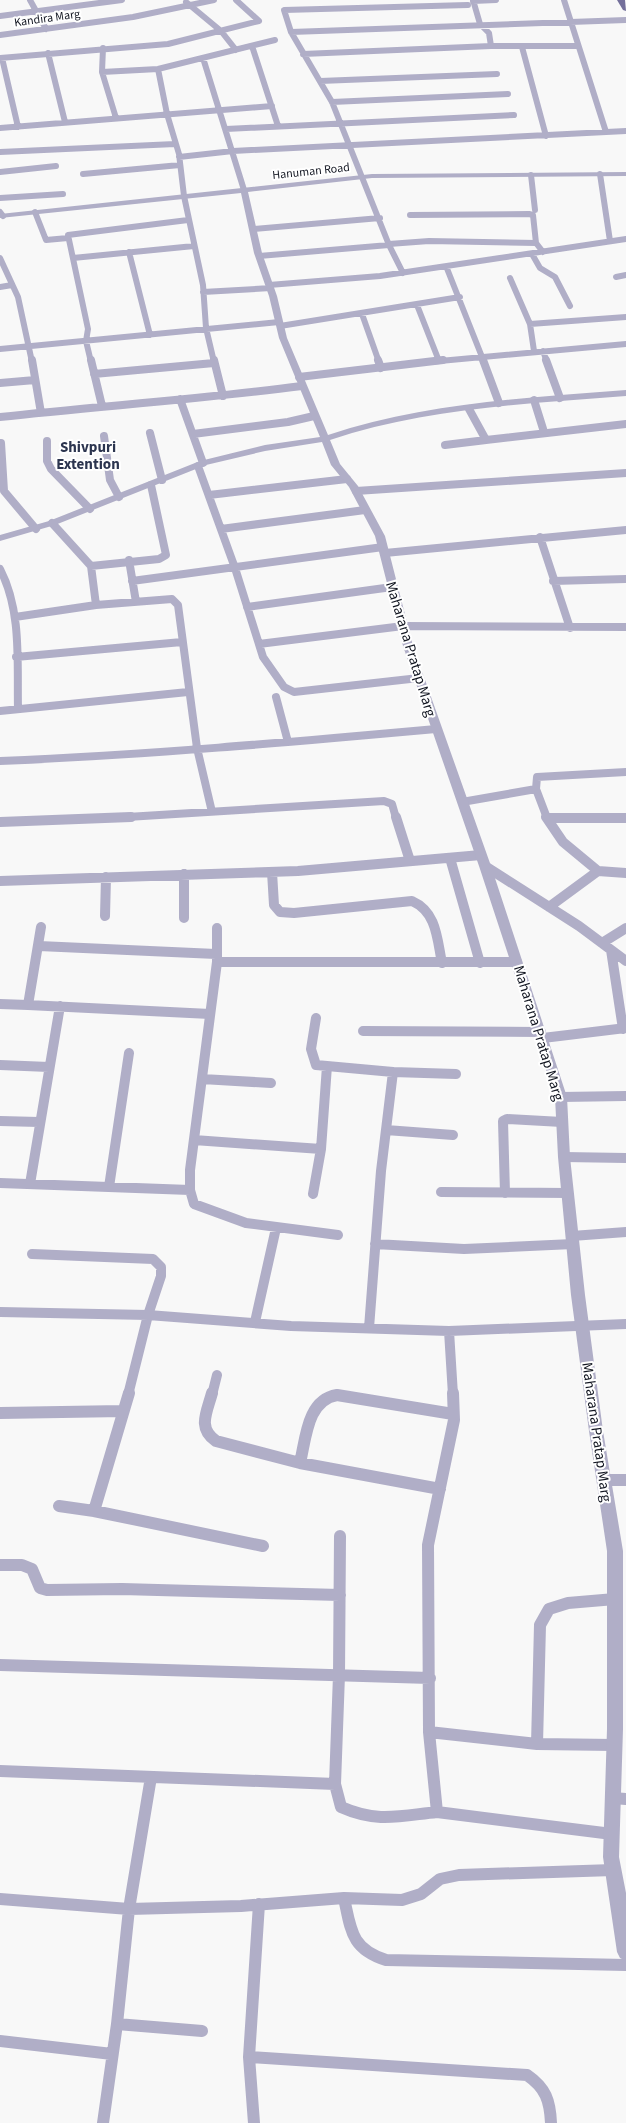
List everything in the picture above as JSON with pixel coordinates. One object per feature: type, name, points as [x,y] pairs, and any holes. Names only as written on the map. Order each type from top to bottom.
[{"type":"main road","points":[[621,0],[626,8]]},
{"type":"street","points":[[30,0],[46,29]]},
{"type":"street","points":[[0,16],[122,0],[133,17]]},
{"type":"street","points":[[184,0],[220,31],[236,50]]},
{"type":"street","name":"Kandira Marg","points":[[0,35],[133,17],[214,0]]},
{"type":"street","points":[[18,127],[1,58],[168,44],[259,22],[236,0]]},
{"type":"street","points":[[283,0],[291,32],[332,102],[351,144],[389,245],[403,273]]},
{"type":"street","points":[[284,10],[496,0]]},
{"type":"street","points":[[564,0],[606,132]]},
{"type":"street","points":[[471,2],[480,24],[489,33],[490,46]]},
{"type":"street","points":[[291,32],[626,20]]},
{"type":"street","points":[[102,72],[158,69],[275,40]]},
{"type":"street","points":[[252,46],[278,126]]},
{"type":"street","points":[[303,54],[490,46],[578,46]]},
{"type":"street","points":[[522,47],[546,136]]},
{"type":"street","points":[[104,48],[102,72],[116,118]]},
{"type":"street","points":[[48,53],[65,122]]},
{"type":"street","points":[[203,58],[244,190]]},
{"type":"street","points":[[158,69],[179,161],[188,220],[204,286],[201,299],[206,329],[223,396]]},
{"type":"street","points":[[320,81],[498,74]]},
{"type":"street","points":[[332,102],[508,94]]},
{"type":"street","points":[[0,128],[272,106]]},
{"type":"street","points":[[226,129],[514,115]]},
{"type":"street","points":[[83,174],[179,161],[233,151],[626,131]]},
{"type":"street","points":[[0,152],[175,144]]},
{"type":"street","points":[[0,172],[56,166]]},
{"type":"street","points":[[600,174],[610,241]]},
{"type":"street","name":"Hanuman Road","points":[[1,214],[362,177],[626,174]]},
{"type":"street","points":[[530,175],[535,210]]},
{"type":"street","name":"Maharana Pratap Marg","points":[[244,190],[259,256],[300,382],[336,465],[356,491],[380,536],[392,587],[419,678],[483,860],[561,1097],[564,1157],[582,1327],[620,1578],[615,1599],[620,1652],[620,1729],[614,1745],[620,1798],[612,1834],[611,1857],[624,1911],[626,1952]]},
{"type":"street","points":[[0,198],[63,194]]},
{"type":"street","points":[[35,212],[46,240],[68,238],[68,235],[188,220]]},
{"type":"street","points":[[410,214],[533,215],[536,243],[543,252]]},
{"type":"street","points":[[253,229],[380,218]]},
{"type":"street","points":[[68,238],[88,329],[86,341],[102,406]]},
{"type":"street","points":[[203,292],[403,273],[626,239]]},
{"type":"street","points":[[259,256],[429,241],[536,243]]},
{"type":"street","points":[[73,258],[194,246]]},
{"type":"street","points":[[129,252],[150,335]]},
{"type":"street","points":[[532,254],[540,268],[555,277],[570,306]]},
{"type":"street","points":[[0,258],[12,285],[30,346],[41,413]]},
{"type":"street","points":[[446,266],[483,356],[499,403]]},
{"type":"street","points":[[616,277],[626,275]]},
{"type":"street","points":[[510,278],[530,324],[534,351]]},
{"type":"street","points":[[0,287],[12,285]]},
{"type":"street","points":[[0,349],[206,329],[280,324],[362,314],[460,297]]},
{"type":"street","points":[[417,305],[439,361]]},
{"type":"street","points":[[362,314],[382,368]]},
{"type":"street","points":[[530,324],[626,318]]},
{"type":"street","points":[[0,417],[223,396],[382,368],[543,350],[626,344]]},
{"type":"street","points":[[543,350],[560,398]]},
{"type":"street","points":[[94,374],[214,362]]},
{"type":"street","points":[[0,383],[35,380]]},
{"type":"street","points":[[0,538],[52,524],[201,464],[266,448],[324,439],[357,428],[402,418],[499,403],[626,393]]},
{"type":"street","points":[[180,400],[193,434],[210,495],[263,658],[284,687],[294,692],[419,678]]},
{"type":"street","points":[[534,400],[544,432]]},
{"type":"street","points":[[469,409],[486,440]]},
{"type":"street","points":[[193,434],[288,422],[314,416]]},
{"type":"street","points":[[445,445],[544,432],[626,424]]},
{"type":"street","points":[[150,432],[162,480]]},
{"type":"street","points":[[104,436],[110,480],[119,497]]},
{"type":"street","points":[[47,441],[47,461],[50,469],[90,509]]},
{"type":"street","points":[[1,443],[4,491],[36,528]]},
{"type":"street","points":[[356,491],[626,473]]},
{"type":"street","points":[[210,495],[347,479]]},
{"type":"street","points":[[91,566],[129,560],[160,559],[167,553],[151,485]]},
{"type":"street","points":[[222,529],[365,510]]},
{"type":"street","points":[[52,524],[91,566],[96,605]]},
{"type":"street","points":[[132,581],[384,550],[626,530]]},
{"type":"street","points":[[540,538],[570,628]]},
{"type":"street","points":[[129,560],[136,602]]},
{"type":"street","points":[[0,569],[8,586],[16,617],[18,710]]},
{"type":"street","points":[[553,581],[626,579]]},
{"type":"street","points":[[247,607],[392,587]]},
{"type":"street","points":[[16,617],[96,605],[172,599],[178,605],[188,692],[197,748],[212,812]]},
{"type":"street","points":[[259,644],[403,626],[626,627]]},
{"type":"street","points":[[16,657],[182,642]]},
{"type":"street","points":[[0,710],[18,710],[188,692]]},
{"type":"street","points":[[276,697],[288,742]]},
{"type":"street","points":[[0,761],[122,756],[197,748],[436,729]]},
{"type":"street","points":[[626,772],[541,776],[535,780],[536,789],[547,818],[563,842],[598,871],[626,873]]},
{"type":"street","points":[[462,802],[536,789]]},
{"type":"street","points":[[0,822],[212,812],[384,801],[392,804],[410,861]]},
{"type":"street","points":[[547,818],[626,818]]},
{"type":"street","points":[[450,858],[480,963]]},
{"type":"street","points":[[0,881],[272,872],[450,858],[483,860],[626,961]]},
{"type":"street","points":[[549,907],[598,871]]},
{"type":"street","points":[[272,872],[274,905],[280,912],[294,913],[412,901],[422,904],[429,913],[434,925],[442,963]]},
{"type":"street","points":[[184,874],[184,918]]},
{"type":"street","points":[[105,916],[106,877]]},
{"type":"street","points":[[28,1004],[40,946],[41,927]]},
{"type":"street","points":[[217,928],[217,958],[194,1140],[190,1190],[194,1204],[213,1214],[276,1228],[338,1235]]},
{"type":"street","points":[[602,943],[626,928]]},
{"type":"street","points":[[40,946],[217,958],[442,963],[517,962]]},
{"type":"street","points":[[363,1031],[542,1035],[624,1028],[611,950]]},
{"type":"street","points":[[0,1004],[210,1014]]},
{"type":"street","points":[[30,1184],[60,1006]]},
{"type":"street","points":[[316,1018],[310,1055],[312,1062],[316,1065],[393,1072],[456,1074]]},
{"type":"street","points":[[109,1187],[129,1052]]},
{"type":"street","points":[[0,1065],[49,1067]]},
{"type":"street","points":[[313,1194],[321,1149],[327,1066]]},
{"type":"street","points":[[369,1328],[375,1244],[393,1072]]},
{"type":"street","points":[[202,1079],[271,1083]]},
{"type":"street","points":[[561,1097],[626,1096]]},
{"type":"street","points":[[505,1193],[503,1121],[507,1119],[562,1122]]},
{"type":"street","points":[[0,1121],[39,1122]]},
{"type":"street","points":[[386,1130],[453,1134]]},
{"type":"street","points":[[194,1140],[321,1149]]},
{"type":"street","points":[[564,1157],[626,1158]]},
{"type":"street","points":[[0,1183],[190,1190]]},
{"type":"street","points":[[441,1192],[568,1194]]},
{"type":"street","points":[[255,1322],[276,1228]]},
{"type":"street","points":[[375,1244],[464,1249],[573,1240],[626,1232]]},
{"type":"street","points":[[32,1254],[153,1259],[161,1267],[161,1276],[148,1315],[123,1411],[94,1510]]},
{"type":"street","points":[[0,1312],[148,1315],[290,1326],[449,1330],[582,1327],[626,1324]]},
{"type":"street","points":[[436,1812],[429,1732],[428,1545],[453,1414],[449,1330]]},
{"type":"street","points":[[217,1375],[204,1425],[207,1435],[216,1441],[300,1463],[440,1490]]},
{"type":"street","points":[[300,1463],[314,1409],[326,1398],[337,1395],[453,1414]]},
{"type":"street","points":[[0,1413],[123,1411]]},
{"type":"street","points":[[604,1480],[626,1480]]},
{"type":"street","points":[[59,1506],[94,1510],[263,1546]]},
{"type":"street","points":[[340,1536],[339,1675],[335,1784],[340,1808],[361,1816],[377,1818],[436,1812],[612,1834]]},
{"type":"street","points":[[0,1565],[22,1565],[32,1569],[40,1588],[47,1590],[132,1589],[340,1595]]},
{"type":"street","points":[[537,1744],[540,1625],[549,1609],[568,1603],[615,1599]]},
{"type":"street","points":[[0,1665],[430,1678]]},
{"type":"street","points":[[429,1732],[537,1744],[614,1745]]},
{"type":"street","points":[[0,1771],[335,1784]]},
{"type":"street","points":[[103,2123],[118,2024],[129,1909],[151,1777]]},
{"type":"street","points":[[0,1899],[129,1909],[259,1904],[344,1898],[402,1900],[421,1894],[440,1879],[459,1875],[614,1870]]},
{"type":"street","points":[[344,1898],[355,1943],[370,1957],[386,1960],[626,1965]]},
{"type":"street","points":[[254,2123],[249,2057],[259,1904]]},
{"type":"street","points":[[118,2024],[202,2031]]},
{"type":"street","points":[[0,2041],[112,2054]]},
{"type":"street","points":[[249,2057],[527,2075],[544,2086],[550,2104],[551,2123]]},
{"type":"district","name":"Shivpuri Extention","points":[[88,456]]}]
